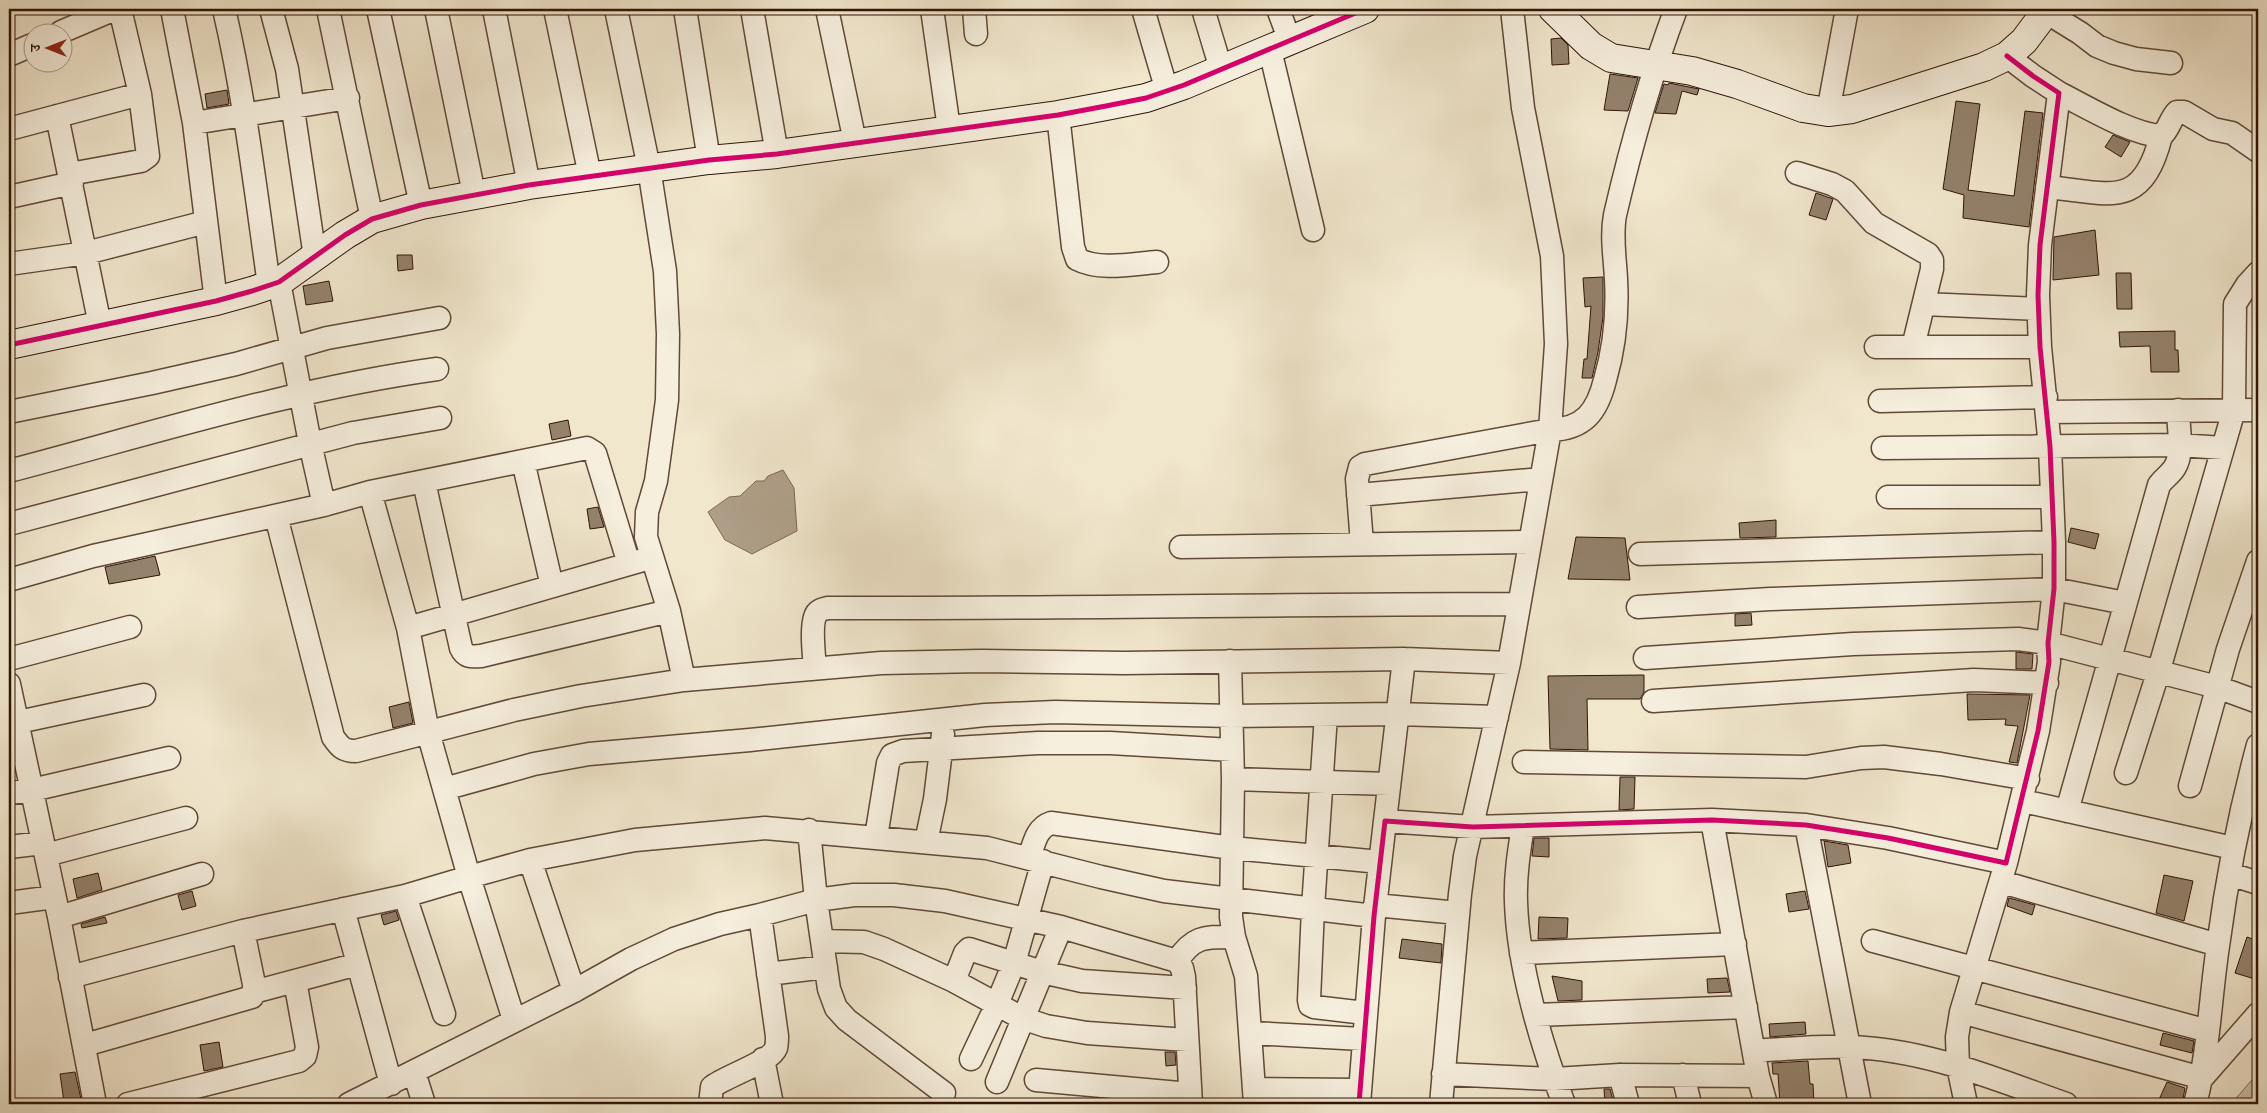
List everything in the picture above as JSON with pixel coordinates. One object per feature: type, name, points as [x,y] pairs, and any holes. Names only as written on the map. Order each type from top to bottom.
[{"type":"street","points":[[72,27],[115,9]]},
{"type":"street","points":[[9,197],[71,178],[145,160],[148,150],[140,94],[120,9]]},
{"type":"street","points":[[172,9],[194,123],[216,301]]},
{"type":"street","points":[[224,9],[234,50],[274,284],[291,348],[324,505]]},
{"type":"street","points":[[271,9],[287,69],[315,257]]},
{"type":"street","points":[[328,9],[372,219]]},
{"type":"street","points":[[378,9],[421,205]]},
{"type":"street","points":[[436,9],[474,194]]},
{"type":"street","points":[[494,9],[529,185]]},
{"type":"street","points":[[555,9],[590,176]]},
{"type":"street","points":[[616,9],[649,168],[665,271],[668,334],[666,400],[656,482],[647,512],[646,537],[669,611],[684,680]]},
{"type":"street","points":[[685,9],[710,160]]},
{"type":"street","points":[[752,9],[777,154]]},
{"type":"street","points":[[827,9],[855,142]]},
{"type":"street","points":[[932,9],[949,129]]},
{"type":"street","points":[[974,9],[976,34]]},
{"type":"street","points":[[1143,9],[1167,91]]},
{"type":"street","points":[[1203,9],[1221,69]]},
{"type":"street","points":[[1278,9],[1280,46],[1313,230]]},
{"type":"street","points":[[9,345],[216,301],[274,284],[345,235],[372,219],[421,205],[474,194],[590,176],[710,160],[777,154],[949,129],[1058,116],[1146,98],[1280,46],[1365,9]]},
{"type":"street","points":[[1512,9],[1523,108],[1552,256],[1559,430],[1541,479],[1520,604],[1497,717],[1501,826],[1517,863],[1516,902],[1521,953],[1536,1016],[1554,1079],[1564,1104]]},
{"type":"street","points":[[1553,9],[1591,46],[1611,58],[1692,71],[1737,84],[1803,108],[1828,112],[1852,109],[1975,70],[2007,56],[2024,41],[2047,10],[2097,46],[2136,59],[2172,63]]},
{"type":"street","points":[[1362,544],[1357,472],[1365,464],[1559,430],[1592,413],[1601,396],[1614,350],[1617,321],[1613,250],[1615,218],[1656,65],[1676,9]]},
{"type":"street","points":[[1828,112],[1847,9]]},
{"type":"street","points":[[9,55],[22,49]]},
{"type":"street","points":[[2007,56],[2032,76],[2059,93],[2111,120],[2152,136],[2161,136]]},
{"type":"street","points":[[1966,1104],[1958,1066],[1957,1037],[1961,1012],[2004,872],[2023,801],[2047,683],[2048,643],[2054,589],[2054,542],[2050,447],[2038,309],[2040,245],[2059,93]]},
{"type":"street","points":[[9,129],[140,94]]},
{"type":"street","points":[[194,123],[348,98]]},
{"type":"street","points":[[2047,187],[2104,193],[2119,193],[2133,188],[2147,175],[2156,156],[2161,136],[2166,132],[2172,117],[2177,112],[2184,112],[2213,129],[2232,133],[2258,150]]},
{"type":"street","points":[[56,116],[71,178],[100,325]]},
{"type":"street","points":[[1058,116],[1073,247],[1077,259],[1086,264],[1098,266],[1158,262]]},
{"type":"street","points":[[1797,173],[1832,184],[1845,191],[1874,223],[1928,254],[1932,260],[1932,269],[1913,347]]},
{"type":"street","points":[[9,264],[86,253],[206,222]]},
{"type":"street","points":[[2126,773],[2158,673],[2234,410],[2235,304],[2246,285],[2258,273]]},
{"type":"street","points":[[1924,304],[2038,309]]},
{"type":"street","points":[[9,412],[152,383],[356,332],[439,318]]},
{"type":"street","points":[[1876,347],[2040,347]]},
{"type":"street","points":[[9,471],[300,394],[385,376],[437,369]]},
{"type":"street","points":[[1880,401],[2047,404],[2178,410],[2258,410]]},
{"type":"street","points":[[2067,811],[2159,485],[2165,476],[2174,470],[2178,462],[2178,410]]},
{"type":"street","points":[[9,524],[310,443],[361,431],[440,418]]},
{"type":"street","points":[[1883,448],[2179,445],[2223,448]]},
{"type":"street","points":[[9,580],[93,556],[324,505],[370,492],[587,448],[595,453],[628,564]]},
{"type":"street","points":[[523,461],[552,586]]},
{"type":"street","points":[[1358,495],[1541,479]]},
{"type":"street","points":[[424,482],[461,648],[464,654],[472,657],[669,611]]},
{"type":"street","points":[[370,492],[408,628],[428,732],[469,876],[514,1020]]},
{"type":"street","points":[[1888,497],[2052,497]]},
{"type":"street","points":[[276,516],[333,737],[339,747],[347,751],[356,751],[581,696],[684,680],[881,663],[980,661],[1125,663],[1404,659],[1509,663]]},
{"type":"street","points":[[1180,547],[1530,542]]},
{"type":"street","points":[[1640,554],[2054,542]]},
{"type":"street","points":[[408,628],[652,558]]},
{"type":"street","points":[[2190,786],[2228,649],[2258,560]]},
{"type":"street","points":[[1638,607],[1770,599],[2054,589],[2125,603]]},
{"type":"street","points":[[815,668],[814,622],[816,614],[828,608],[1009,609],[1275,604],[1520,604]]},
{"type":"street","points":[[9,659],[130,627]]},
{"type":"street","points":[[1645,658],[1843,645],[2018,639],[2048,643],[2217,687],[2258,702]]},
{"type":"street","points":[[1230,661],[1232,750],[1231,899],[1234,937],[1246,976],[1254,1096],[1359,1097],[1362,1039],[1374,910],[1404,659]]},
{"type":"street","points":[[1653,701],[1974,680],[2047,683]]},
{"type":"street","points":[[9,684],[14,723],[45,849],[85,1045],[95,1104]]},
{"type":"street","points":[[14,723],[144,695]]},
{"type":"street","points":[[444,789],[534,764],[589,754],[750,740],[945,719],[1055,712],[1231,716],[1397,714],[1497,717]]},
{"type":"street","points":[[1326,715],[1316,856],[1309,1000],[1310,1005],[1314,1007],[1365,1013]]},
{"type":"street","points":[[926,842],[935,799],[945,719]]},
{"type":"street","points":[[876,837],[888,763],[892,755],[903,751],[1038,743],[1110,743],[1232,750]]},
{"type":"street","points":[[2195,1104],[2202,1078],[2218,946],[2234,848],[2252,794],[2258,749]]},
{"type":"street","points":[[1524,762],[1806,767],[1861,758],[1884,757],[2028,778]]},
{"type":"street","points":[[9,793],[32,790],[169,758]]},
{"type":"street","points":[[1232,779],[1389,784]]},
{"type":"street","points":[[2023,801],[2234,848]]},
{"type":"street","points":[[9,847],[45,849],[186,818]]},
{"type":"street","points":[[1385,821],[1501,826],[1624,821],[1712,820],[1806,825],[1888,838],[2004,872],[2218,946]]},
{"type":"street","points":[[1712,820],[1758,1076],[1766,1104]]},
{"type":"street","points":[[970,1059],[997,1004],[1014,963],[1028,918],[1039,830],[1043,826],[1051,823],[1232,848],[1380,862]]},
{"type":"street","points":[[1806,825],[1860,1104]]},
{"type":"street","points":[[1441,1104],[1465,856],[1501,826]]},
{"type":"street","points":[[70,977],[244,931],[406,896],[469,876],[530,860],[635,840],[765,828],[810,830],[987,848],[1101,877],[1164,890],[1231,899],[1313,908],[1458,913]]},
{"type":"street","points":[[810,830],[816,900],[829,988],[836,1008],[847,1020],[944,1093]]},
{"type":"street","points":[[530,860],[574,991]]},
{"type":"street","points":[[9,903],[57,907],[202,874]]},
{"type":"street","points":[[2230,874],[2258,883]]},
{"type":"street","points":[[359,1102],[514,1020],[574,991],[631,959],[674,939],[720,924],[816,900],[854,895],[894,895],[945,901],[1028,918],[1177,961],[1182,968],[1185,988],[1190,1099],[1036,1080]]},
{"type":"street","points":[[406,896],[444,1014]]},
{"type":"street","points":[[343,910],[391,1084]]},
{"type":"street","points":[[710,1104],[712,1087],[720,1081],[770,1056],[776,1048],[777,1036],[760,915]]},
{"type":"street","points":[[997,1082],[1061,927]]},
{"type":"street","points":[[85,1045],[245,1001],[252,997],[254,992],[244,931]]},
{"type":"street","points":[[1177,961],[1185,948],[1202,938],[1234,937]]},
{"type":"street","points":[[822,940],[864,942],[884,949],[954,981],[1022,1018],[1046,1026],[1067,1031],[1187,1040]]},
{"type":"street","points":[[1873,941],[2208,1031]]},
{"type":"street","points":[[1521,953],[1735,944]]},
{"type":"street","points":[[954,981],[965,953],[969,949],[1042,972],[1082,981],[1185,988]]},
{"type":"street","points":[[254,992],[358,964]]},
{"type":"street","points":[[768,974],[826,967]]},
{"type":"street","points":[[128,1104],[299,1061],[305,1056],[307,1047],[294,981]]},
{"type":"street","points":[[1536,1016],[1746,1007]]},
{"type":"street","points":[[1961,1012],[2202,1078]]},
{"type":"street","points":[[2202,1078],[2258,1014]]},
{"type":"street","points":[[1251,1033],[1362,1039]]},
{"type":"street","points":[[1754,1051],[1849,1047],[1888,1051],[1958,1066],[2066,1104]]},
{"type":"street","points":[[763,1059],[772,1104]]},
{"type":"street","points":[[414,1072],[424,1104]]},
{"type":"street","points":[[1443,1074],[1554,1079],[1620,1075],[1758,1076]]},
{"type":"street","points":[[1620,1075],[1628,1104]]},
{"type":"street","points":[[1683,1075],[1690,1104]]},
{"type":"shaded area","points":[[783,470],[794,488],[797,531],[752,554],[725,540],[708,512],[729,497],[740,496],[756,481],[764,481],[768,476]]},
{"type":"shaded area","points":[[2258,1073],[2258,1104],[2231,1104]]},
{"type":"building","points":[[1561,38],[1568,45],[1569,64],[1552,65],[1551,39]]},
{"type":"building","points":[[1610,74],[1638,78],[1628,111],[1604,110]]},
{"type":"building","points":[[1669,83],[1699,89],[1697,95],[1682,91],[1676,114],[1655,113],[1664,84],[1668,85]]},
{"type":"building","points":[[227,90],[229,104],[207,108],[205,94]]},
{"type":"building","points":[[1956,101],[1980,104],[1968,190],[2014,196],[2025,111],[2043,113],[2029,227],[1963,218],[1964,195],[1943,189]]},
{"type":"building","points":[[2113,135],[2130,142],[2121,157],[2105,147]]},
{"type":"building","points":[[1816,193],[1833,199],[1826,220],[1809,215]]},
{"type":"building","points":[[2095,230],[2099,275],[2053,280],[2054,237]]},
{"type":"building","points":[[397,255],[412,255],[413,269],[398,271]]},
{"type":"building","points":[[2116,273],[2131,273],[2132,309],[2117,309]]},
{"type":"building","points":[[1603,277],[1603,317],[1598,352],[1592,378],[1582,378],[1584,359],[1587,359],[1591,306],[1585,307],[1583,278]]},
{"type":"building","points":[[329,281],[333,301],[306,305],[303,286]]},
{"type":"building","points":[[2175,331],[2175,350],[2178,350],[2179,372],[2151,372],[2150,346],[2120,347],[2119,332]]},
{"type":"building","points":[[568,420],[571,436],[552,440],[549,424]]},
{"type":"building","points":[[598,507],[604,527],[590,529],[587,509]]},
{"type":"building","points":[[1776,520],[1776,537],[1740,538],[1739,523]]},
{"type":"building","points":[[2071,528],[2099,534],[2095,549],[2068,542]]},
{"type":"building","points":[[1576,537],[1625,538],[1630,580],[1568,579]]},
{"type":"building","points":[[155,556],[160,575],[109,584],[105,567]]},
{"type":"building","points":[[1751,613],[1752,625],[1735,626],[1735,614]]},
{"type":"building","points":[[2016,652],[2033,654],[2032,669],[2016,669]]},
{"type":"building","points":[[1644,675],[1644,692],[1640,699],[1587,699],[1588,750],[1550,749],[1548,676]]},
{"type":"building","points":[[1967,694],[2030,695],[2017,763],[2009,762],[2018,726],[2005,725],[2006,719],[1968,720]]},
{"type":"building","points":[[409,702],[413,723],[393,728],[389,707]]},
{"type":"building","points":[[1620,777],[1635,777],[1634,809],[1619,810]]},
{"type":"building","points":[[1534,838],[1549,838],[1549,857],[1532,856]]},
{"type":"building","points":[[1824,841],[1848,845],[1851,863],[1828,867]]},
{"type":"building","points":[[98,873],[102,890],[77,898],[73,879]]},
{"type":"building","points":[[2164,875],[2193,881],[2184,921],[2156,913]]},
{"type":"building","points":[[192,891],[196,906],[182,910],[178,895]]},
{"type":"building","points":[[1805,891],[1809,909],[1789,912],[1786,894]]},
{"type":"building","points":[[2009,898],[2035,905],[2032,915],[2007,906]]},
{"type":"building","points":[[396,911],[399,920],[384,925],[381,915]]},
{"type":"building","points":[[105,917],[107,923],[82,928],[81,924]]},
{"type":"building","points":[[1539,917],[1568,918],[1567,938],[1538,939]]},
{"type":"building","points":[[2247,937],[2258,941],[2258,980],[2235,973]]},
{"type":"building","points":[[1402,939],[1442,944],[1441,963],[1399,958]]},
{"type":"building","points":[[1552,976],[1582,981],[1582,1000],[1558,1001]]},
{"type":"building","points":[[1727,978],[1730,992],[1708,993],[1707,979]]},
{"type":"building","points":[[1805,1022],[1806,1034],[1770,1037],[1769,1024]]},
{"type":"building","points":[[2163,1033],[2194,1041],[2192,1053],[2160,1045]]},
{"type":"building","points":[[219,1042],[223,1067],[204,1071],[200,1045]]},
{"type":"building","points":[[1165,1052],[1175,1052],[1176,1065],[1166,1066]]},
{"type":"building","points":[[1808,1061],[1810,1084],[1813,1084],[1814,1104],[1780,1104],[1778,1074],[1773,1074],[1772,1063]]},
{"type":"building","points":[[75,1072],[81,1099],[64,1102],[60,1074]]},
{"type":"building","points":[[2167,1082],[2185,1088],[2182,1104],[2157,1104]]},
{"type":"building","points":[[1604,1089],[1610,1089],[1614,1104],[1605,1104]]},
{"type":"cycle path","points":[[9,345],[216,301],[279,282],[345,235],[372,219],[421,205],[529,185],[709,160],[777,154],[1058,115],[1146,98],[1184,85],[1365,9]]},
{"type":"cycle path","points":[[1359,1104],[1374,916],[1385,821],[1473,827],[1712,820],[1806,825],[1888,838],[2006,863],[2038,731],[2049,662],[2048,643],[2054,589],[2054,542],[2050,447],[2040,347],[2038,295],[2040,245],[2059,93],[2007,56]]}]
